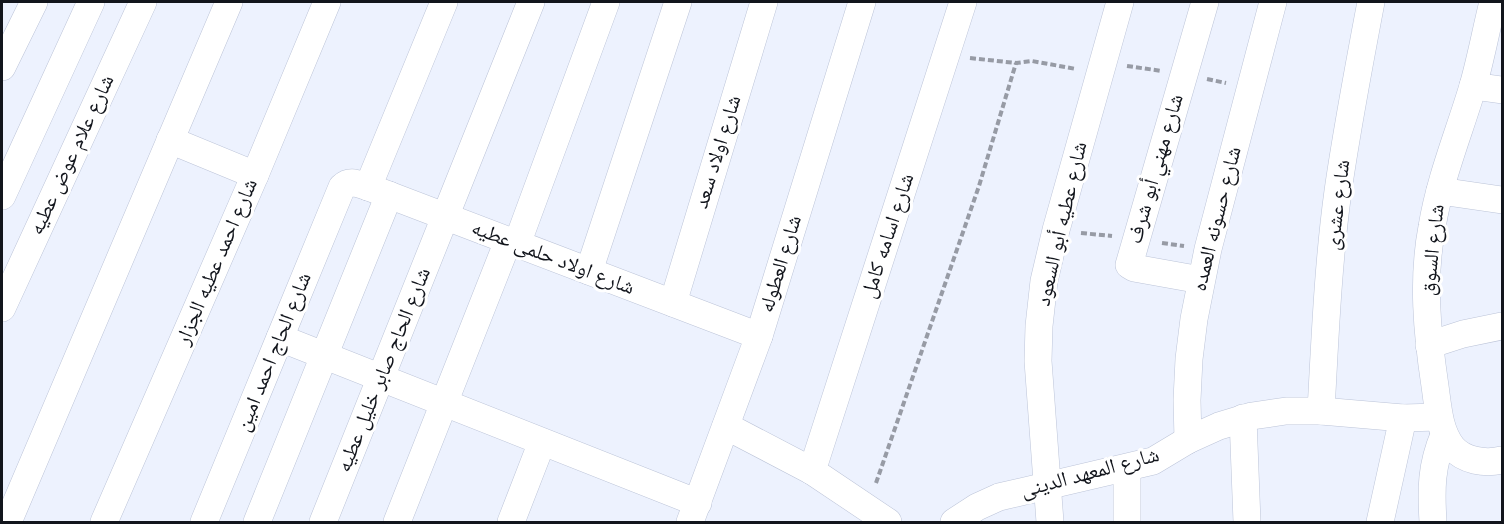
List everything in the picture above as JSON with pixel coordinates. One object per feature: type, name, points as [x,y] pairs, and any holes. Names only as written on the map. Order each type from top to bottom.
[{"type":"street","points":[[2,68],[34,2]]},
{"type":"street","points":[[2,196],[91,2]]},
{"type":"street","name":"شارع علام عوض عطيه","points":[[2,308],[143,2]]},
{"type":"street","points":[[8,522],[229,2]]},
{"type":"street","name":"شارع احمد عطيه الجزار","points":[[104,522],[255,175],[327,2]]},
{"type":"street","points":[[256,522],[324,356],[367,189],[444,2]]},
{"type":"street","name":"شارع الحاج صابر خليل عطيه","points":[[323,522],[531,2]]},
{"type":"street","points":[[397,522],[444,403],[513,242],[606,2]]},
{"type":"street","points":[[589,272],[678,2]]},
{"type":"street","name":"شارع اولاد سعد","points":[[673,303],[764,2]]},
{"type":"street","name":"شارع العطوله","points":[[694,513],[759,336],[862,2]]},
{"type":"street","name":"شارع اسامه كامل","points":[[812,471],[963,2]]},
{"type":"street","name":"شارع عطيه أبو السعود","points":[[1050,522],[1038,361],[1044,281],[1056,230],[1120,2]]},
{"type":"street","name":"شارع مهني أبو شرف","points":[[1201,280],[1134,268],[1129,263],[1205,2]]},
{"type":"street","name":"شارع حسونه العمده","points":[[1188,440],[1189,359],[1201,280],[1273,2]]},
{"type":"street","name":"شارع عشرى","points":[[1321,411],[1327,302],[1338,193],[1371,2]]},
{"type":"street","name":"شارع السوق","points":[[1442,426],[1429,345],[1427,305],[1431,228],[1440,191],[1473,86],[1493,2]]},
{"type":"street","points":[[1473,86],[1503,90]]},
{"type":"street","points":[[170,140],[255,175]]},
{"type":"street","name":"شارع الحاج احمد امين","points":[[204,522],[342,187],[367,189]]},
{"type":"street","name":"شارع اولاد حلمى عطيه","points":[[367,189],[759,336]]},
{"type":"street","points":[[1440,191],[1503,200]]},
{"type":"street","points":[[1429,345],[1463,334],[1503,326]]},
{"type":"street","points":[[280,338],[542,442],[694,513]]},
{"type":"street","name":"شارع المعهد الدينى","points":[[954,522],[999,497],[1153,461],[1188,440],[1243,418],[1286,411],[1321,411],[1403,418],[1442,426]]},
{"type":"street","points":[[1243,418],[1247,522]]},
{"type":"street","points":[[1380,522],[1403,418]]},
{"type":"street","points":[[726,426],[812,471],[873,517]]},
{"type":"street","points":[[1442,426],[1453,448],[1466,458],[1482,462],[1503,460]]},
{"type":"street","points":[[1433,522],[1432,475],[1442,426]]},
{"type":"street","points":[[511,522],[542,442]]},
{"type":"street","points":[[1127,468],[1127,522]]},
{"type":"path","points":[[946,55],[1016,63],[1044,62],[1099,75]]},
{"type":"path","points":[[873,517],[980,186],[1016,63]]}]
